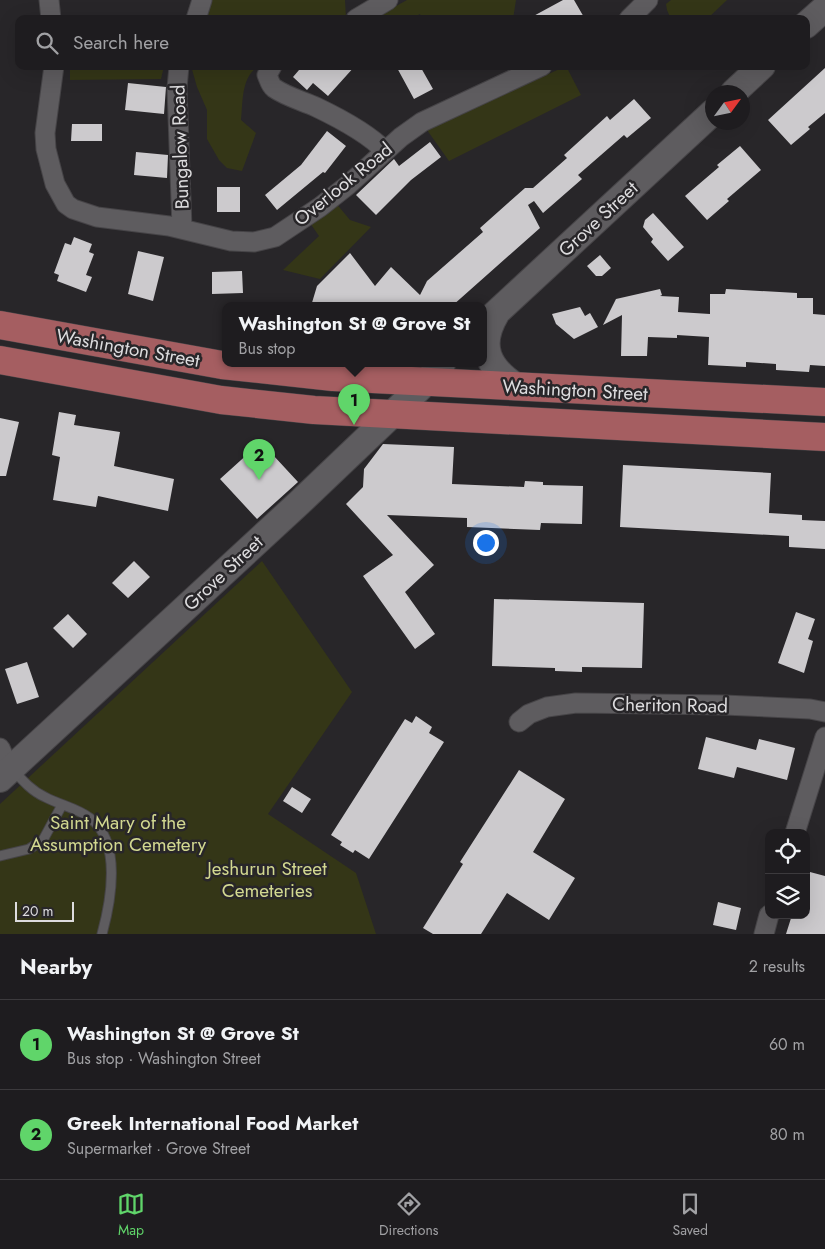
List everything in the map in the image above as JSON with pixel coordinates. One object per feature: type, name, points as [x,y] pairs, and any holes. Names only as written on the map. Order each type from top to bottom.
[{"type":"main road","points":[[810,21],[825,8]]},
{"type":"main road","points":[[742,85],[758,70]]},
{"type":"main road","name":"Grove Street","points":[[489,320],[705,119]]},
{"type":"main road","name":"Washington Street","points":[[0,325],[222,365]]},
{"type":"main road","points":[[487,352],[494,366],[507,380],[517,387]]},
{"type":"main road","name":"Washington Street","points":[[0,360],[220,400],[314,410],[825,437]]},
{"type":"main road","name":"Washington Street","points":[[238,367],[333,377],[434,373],[517,387],[825,402]]},
{"type":"main road","name":"Grove Street","points":[[4,765],[292,510],[434,373]]},
{"type":"street","points":[[49,0],[51,15]]},
{"type":"street","points":[[197,15],[202,0]]},
{"type":"street","points":[[363,15],[388,0]]},
{"type":"street","points":[[633,15],[648,0]]},
{"type":"street","name":"Overlook Road","points":[[53,70],[45,122],[46,149],[55,184],[66,204],[73,210],[97,217],[182,228],[232,241],[254,242],[275,238],[333,197],[385,151],[422,122],[533,70]]},
{"type":"street","name":"Bungalow Road","points":[[179,70],[177,88],[182,228]]},
{"type":"street","points":[[270,70],[272,87],[316,107],[364,133],[385,151]]},
{"type":"street","name":"Cheriton Road","points":[[520,722],[529,714],[555,705],[576,703],[724,705],[810,709],[825,712]]},
{"type":"street","points":[[796,829],[825,736]]},
{"type":"street","points":[[764,934],[768,919]]},
{"type":"lane","points":[[4,765],[37,792],[84,814],[95,822],[102,832],[108,845],[112,874],[102,934]]},
{"type":"lane","points":[[0,856],[29,848],[44,840],[62,805]]},
{"type":"green space","points":[[208,0],[345,0],[346,15],[205,15]]},
{"type":"green space","points":[[407,0],[516,0],[514,15],[380,15]]},
{"type":"green space","points":[[671,0],[727,0],[711,15],[669,15],[666,4]]},
{"type":"green space","points":[[70,70],[163,70],[161,79],[70,80]]},
{"type":"green space","points":[[192,70],[253,70],[244,90],[241,120],[256,133],[242,171],[227,168],[219,160],[207,139],[207,110]]},
{"type":"green space","points":[[557,70],[568,70],[581,95],[449,161],[427,130]]},
{"type":"green space","points":[[335,202],[350,220],[371,227],[320,279],[283,270],[319,236],[310,223]]},
{"type":"green space","name":"Saint Mary of the Assumption Cemetery","points":[[262,561],[352,692],[268,814],[356,873],[376,934],[0,934],[0,804]]},
{"type":"building","points":[[563,0],[574,0],[583,15],[535,15]]},
{"type":"building","points":[[825,68],[825,113],[791,145],[768,120]]},
{"type":"building","points":[[299,70],[351,70],[328,96],[313,83],[307,90],[293,77]]},
{"type":"building","points":[[398,70],[422,70],[433,89],[414,99]]},
{"type":"building","points":[[128,83],[166,87],[164,114],[125,110]]},
{"type":"building","points":[[634,99],[651,118],[627,138],[624,135],[578,175],[582,179],[543,213],[534,201],[528,205],[540,228],[457,302],[312,302],[317,286],[350,253],[375,286],[391,267],[420,295],[427,281],[483,232],[480,228],[525,188],[533,188],[567,158],[564,155],[607,116],[610,120]]},
{"type":"building","points":[[72,124],[102,124],[102,141],[71,141]]},
{"type":"building","points":[[327,131],[346,146],[325,173],[323,172],[277,210],[265,195],[301,165]]},
{"type":"building","points":[[430,142],[441,157],[411,180],[376,215],[356,195],[394,159],[399,166]]},
{"type":"building","points":[[740,146],[761,170],[727,199],[729,201],[707,220],[685,196]]},
{"type":"building","points":[[136,152],[168,155],[167,178],[134,175]]},
{"type":"building","points":[[217,187],[240,187],[240,212],[217,212]]},
{"type":"building","points":[[653,213],[684,247],[668,261],[651,242],[653,239],[643,227],[645,220]]},
{"type":"building","points":[[74,237],[92,244],[89,252],[94,254],[86,275],[92,277],[86,292],[57,281],[59,275],[54,273],[65,243],[71,245]]},
{"type":"building","points":[[138,251],[164,257],[153,301],[128,294]]},
{"type":"building","points":[[600,255],[611,268],[602,276],[596,276],[587,266]]},
{"type":"building","points":[[242,271],[243,293],[212,294],[212,272]]},
{"type":"building","points":[[660,289],[662,295],[660,296],[679,297],[678,312],[710,314],[710,294],[725,294],[726,289],[797,293],[797,298],[813,298],[813,314],[825,315],[825,366],[810,365],[809,372],[776,370],[776,364],[746,362],[746,367],[708,365],[709,337],[677,335],[677,338],[648,337],[647,356],[621,356],[622,315],[603,325],[616,299]]},
{"type":"building","points":[[580,307],[585,316],[590,313],[598,327],[574,339],[556,324],[552,314]]},
{"type":"building","points":[[59,412],[76,415],[74,425],[120,432],[114,466],[174,479],[168,511],[98,496],[96,507],[53,500],[60,457],[52,455]]},
{"type":"building","points":[[0,418],[19,422],[6,476],[0,476]]},
{"type":"building","points":[[261,442],[298,482],[257,519],[220,479]]},
{"type":"building","points":[[383,444],[454,447],[452,484],[524,487],[525,481],[543,482],[543,485],[583,486],[582,524],[541,523],[540,530],[467,527],[467,518],[387,515],[434,565],[405,592],[435,634],[415,649],[363,576],[393,555],[346,504],[363,487],[364,469]]},
{"type":"building","points":[[623,465],[771,473],[769,513],[802,515],[802,520],[825,521],[825,549],[789,547],[789,536],[620,527]]},
{"type":"building","points":[[134,561],[150,577],[128,598],[112,583]]},
{"type":"building","points":[[494,599],[644,603],[642,668],[582,667],[582,672],[555,671],[555,668],[492,666]]},
{"type":"building","points":[[796,612],[815,619],[808,639],[813,641],[804,673],[778,663]]},
{"type":"building","points":[[68,614],[87,634],[73,648],[53,628]]},
{"type":"building","points":[[27,662],[39,697],[17,704],[5,669]]},
{"type":"building","points":[[416,716],[432,727],[429,733],[444,742],[369,859],[355,850],[353,853],[340,845],[342,842],[331,835],[405,719],[412,723]]},
{"type":"building","points":[[706,737],[756,750],[759,739],[795,748],[787,780],[737,767],[734,778],[698,769]]},
{"type":"building","points":[[519,770],[565,799],[533,852],[575,878],[549,920],[507,893],[481,934],[433,934],[423,928],[463,864],[460,862]]},
{"type":"building","points":[[292,787],[311,799],[302,813],[283,801]]},
{"type":"building","points":[[810,872],[825,876],[825,934],[786,934],[791,919],[810,919]]},
{"type":"building","points":[[718,902],[741,908],[736,930],[713,925]]},
{"type":"place","name":"Washington St @ Grove St","points":[[354,425]]},
{"type":"place","name":"Greek International Food Market","points":[[259,480]]},
{"type":"park label","name":"Jeshurun Street Cemeteries","points":[[267,879]]}]
